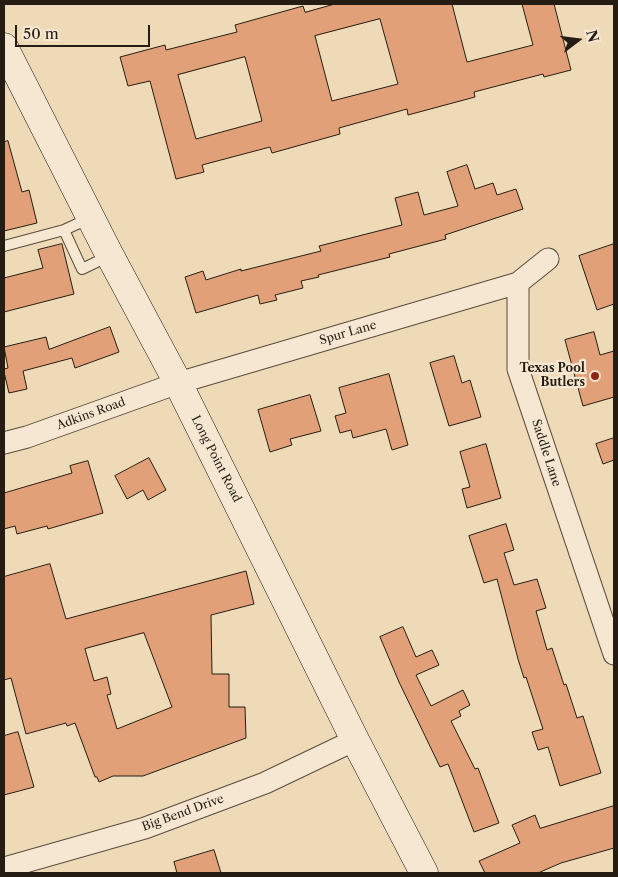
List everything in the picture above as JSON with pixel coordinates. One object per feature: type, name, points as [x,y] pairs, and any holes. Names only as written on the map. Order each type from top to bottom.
[{"type":"main road","name":"Long Point Road","points":[[4,47],[110,256],[178,382],[354,740],[424,873]]},
{"type":"street","points":[[518,282],[548,259]]},
{"type":"street","name":"Spur Lane","points":[[178,382],[518,282]]},
{"type":"street","name":"Saddle Lane","points":[[518,282],[518,368],[614,654]]},
{"type":"street","name":"Adkins Road","points":[[4,443],[178,382]]},
{"type":"street","name":"Big Bend Drive","points":[[4,868],[145,828],[264,783],[354,740]]},
{"type":"lane","points":[[4,246],[64,230],[91,218]]},
{"type":"lane","points":[[64,230],[82,269],[110,256]]},
{"type":"building","points":[[335,4],[452,4],[467,62],[533,45],[522,4],[554,4],[571,70],[544,77],[543,74],[474,92],[475,97],[408,115],[407,109],[339,128],[340,134],[272,153],[270,147],[202,165],[204,172],[176,179],[150,81],[128,86],[120,57],[165,45],[166,50],[237,32],[235,25],[303,6],[305,12]],"holes":[[[380,19],[398,84],[332,101],[315,36]],[[245,57],[262,121],[196,139],[178,75]]]},
{"type":"building","points":[[8,141],[22,192],[29,190],[37,223],[4,231],[4,142]]},
{"type":"building","points":[[467,165],[475,189],[493,183],[497,195],[516,189],[523,209],[445,235],[446,239],[389,254],[390,257],[301,281],[303,288],[275,295],[277,300],[260,304],[258,295],[196,313],[185,277],[203,271],[206,280],[241,269],[241,271],[321,251],[319,246],[402,225],[395,198],[418,192],[424,215],[458,206],[447,172]]},
{"type":"building","points":[[62,244],[74,294],[4,312],[4,278],[43,268],[38,250]]},
{"type":"building","points":[[614,244],[614,304],[597,310],[579,256]]},
{"type":"building","points":[[110,327],[119,352],[75,368],[72,358],[23,371],[27,389],[9,393],[4,372],[4,369],[8,368],[4,347],[46,337],[49,349]]},
{"type":"building","name":"Texas Pool Butlers","points":[[594,332],[600,355],[614,351],[614,397],[583,406],[565,340]]},
{"type":"building","points":[[454,356],[462,383],[470,380],[481,417],[449,426],[430,363]]},
{"type":"building","points":[[389,374],[408,445],[392,450],[386,429],[353,438],[351,430],[340,433],[335,416],[346,413],[339,388]]},
{"type":"building","points":[[310,395],[321,431],[290,439],[292,445],[270,452],[258,410]]},
{"type":"building","points":[[614,438],[614,460],[603,464],[596,444]]},
{"type":"building","points":[[486,444],[501,498],[467,508],[462,489],[470,487],[460,452]]},
{"type":"building","points":[[149,458],[166,490],[148,500],[143,490],[127,499],[115,476]]},
{"type":"building","points":[[88,461],[103,513],[48,529],[47,526],[17,534],[15,526],[4,529],[4,493],[72,473],[70,466]]},
{"type":"building","points":[[506,524],[514,550],[504,553],[514,585],[537,579],[546,608],[536,611],[547,650],[552,648],[577,718],[583,716],[601,773],[560,786],[548,747],[538,750],[532,732],[543,729],[518,659],[497,579],[484,583],[469,536]]},
{"type":"building","points":[[50,564],[66,619],[246,571],[254,604],[211,615],[212,674],[229,674],[229,707],[245,707],[246,738],[143,776],[113,776],[99,782],[97,777],[95,777],[75,723],[67,726],[66,723],[26,734],[11,678],[4,680],[4,577]],"holes":[[[144,633],[172,707],[117,729],[107,695],[111,694],[107,677],[94,681],[85,649]]]},
{"type":"building","points":[[403,627],[416,657],[432,650],[439,665],[416,675],[431,706],[463,690],[470,705],[459,711],[461,716],[451,721],[475,769],[478,768],[499,823],[474,832],[448,764],[440,767],[399,682],[380,637]]},
{"type":"building","points":[[18,732],[34,787],[4,795],[4,736]]},
{"type":"building","points":[[614,806],[614,848],[561,863],[538,873],[485,873],[479,861],[520,843],[512,825],[535,815],[540,828]]},
{"type":"building","points":[[214,850],[221,873],[177,873],[174,862]]},
{"type":"place","name":"Texas Pool Butlers","points":[[595,376]]}]
